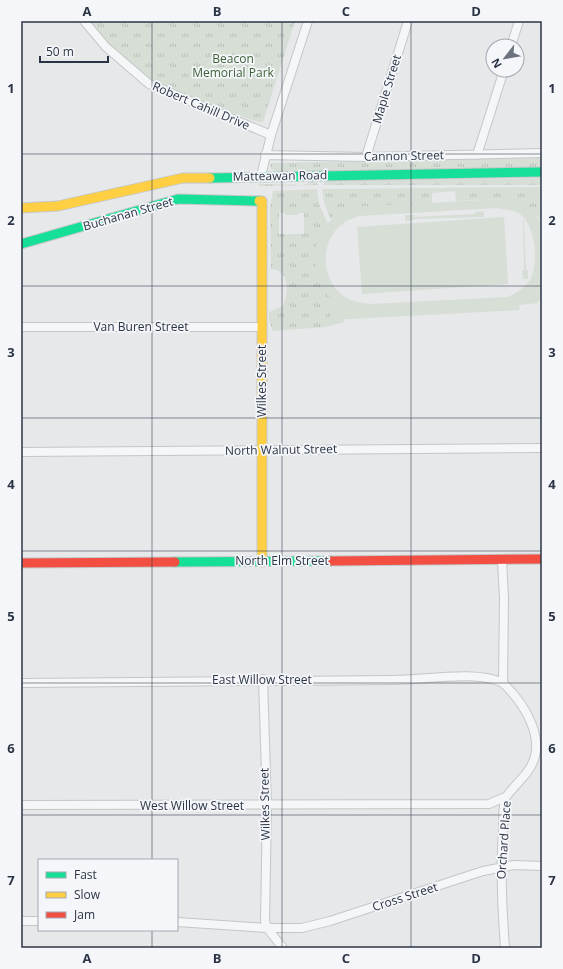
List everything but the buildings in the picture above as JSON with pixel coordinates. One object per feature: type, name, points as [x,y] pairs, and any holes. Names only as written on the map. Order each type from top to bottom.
[{"type":"street","name":"Robert Cahill Drive","points":[[84,21],[106,47],[149,84],[271,135]]},
{"type":"street","points":[[262,176],[265,155],[308,21]]},
{"type":"street","name":"Maple Street","points":[[366,157],[408,21]]},
{"type":"street","points":[[514,38],[519,21]]},
{"type":"street","points":[[477,155],[501,78]]},
{"type":"street","name":"Cannon Street","points":[[265,155],[366,157],[542,153]]},
{"type":"street","name":"Matteawan Road","points":[[21,208],[58,206],[183,178],[542,172]]},
{"type":"street","name":"Buchanan Street","points":[[21,244],[178,199],[262,201]]},
{"type":"street","name":"Wilkes Street","points":[[262,201],[262,562]]},
{"type":"street","name":"Van Buren Street","points":[[21,327],[262,327]]},
{"type":"street","name":"North Walnut Street","points":[[21,452],[542,448]]},
{"type":"street","points":[[502,560],[504,598],[502,684]]},
{"type":"street","name":"North Elm Street","points":[[21,563],[542,560]]},
{"type":"street","name":"East Willow Street","points":[[21,683],[263,679],[397,680],[476,677],[493,679],[502,684]]},
{"type":"street","name":"Wilkes Street","points":[[263,679],[267,806],[265,921],[267,928]]},
{"type":"street","name":"Orchard Place","points":[[502,684],[515,694],[524,708],[539,745],[529,770],[505,797],[500,867],[505,948]]},
{"type":"street","name":"West Willow Street","points":[[21,805],[267,806],[488,804],[505,797]]},
{"type":"street","name":"Cross Street","points":[[178,922],[267,928],[302,928],[330,921],[500,867],[542,866]]},
{"type":"street","points":[[21,921],[38,921]]},
{"type":"street","points":[[267,928],[283,948]]},
{"type":"green space","name":"Beacon Memorial Park","points":[[84,21],[295,21],[263,122],[258,122],[149,84]]},
{"type":"green space","points":[[542,158],[542,167],[277,172],[271,169],[270,163]]},
{"type":"green space","points":[[542,178],[542,185],[323,185],[326,181]]},
{"type":"green space","points":[[310,182],[316,182],[318,185],[259,186],[259,184],[304,185]]},
{"type":"green space","points":[[542,187],[542,223],[538,217],[503,199],[456,201],[455,191],[432,193],[432,203],[357,207],[343,212],[331,220],[324,202],[322,189]]},
{"type":"green space","points":[[317,189],[319,204],[328,224],[321,235],[314,257],[339,305],[331,320],[343,319],[344,322],[326,327],[273,331],[269,320],[269,312],[283,306],[287,288],[285,277],[282,273],[271,269],[270,208],[273,191]],"holes":[[[279,213],[285,213],[286,215],[298,215],[298,213],[304,213],[304,234],[279,234]]]},
{"type":"green space","points":[[503,199],[526,206],[542,223],[542,285],[530,298],[519,305],[520,310],[331,320],[329,307],[339,305],[330,297],[318,276],[315,264],[315,252],[323,229],[332,219],[341,213],[357,207]],"holes":[[[497,208],[519,213],[526,221],[533,237],[535,256],[533,273],[530,280],[523,288],[508,297],[372,304],[361,303],[345,297],[336,289],[330,280],[326,259],[330,238],[336,229],[350,219],[359,216]]]},
{"type":"green space","points":[[484,211],[484,217],[414,219],[405,221],[405,215],[414,215],[414,217],[475,214],[475,212]]},
{"type":"green space","points":[[504,217],[508,284],[362,294],[357,227]]},
{"type":"green space","points":[[523,220],[526,270],[528,270],[528,279],[523,279],[522,270],[524,270]]},
{"type":"green space","points":[[542,285],[542,299],[537,303],[519,305],[530,298]]},
{"type":"traffic: fast","points":[[210,178],[542,172]]},
{"type":"traffic: fast","points":[[21,244],[178,199],[259,201]]},
{"type":"traffic: fast","points":[[175,562],[331,561]]},
{"type":"traffic: slow","points":[[21,208],[58,206],[183,178],[210,178]]},
{"type":"traffic: slow","points":[[259,201],[262,201],[262,562]]},
{"type":"traffic: jam","points":[[331,561],[542,559]]},
{"type":"traffic: jam","points":[[21,563],[175,562]]}]
